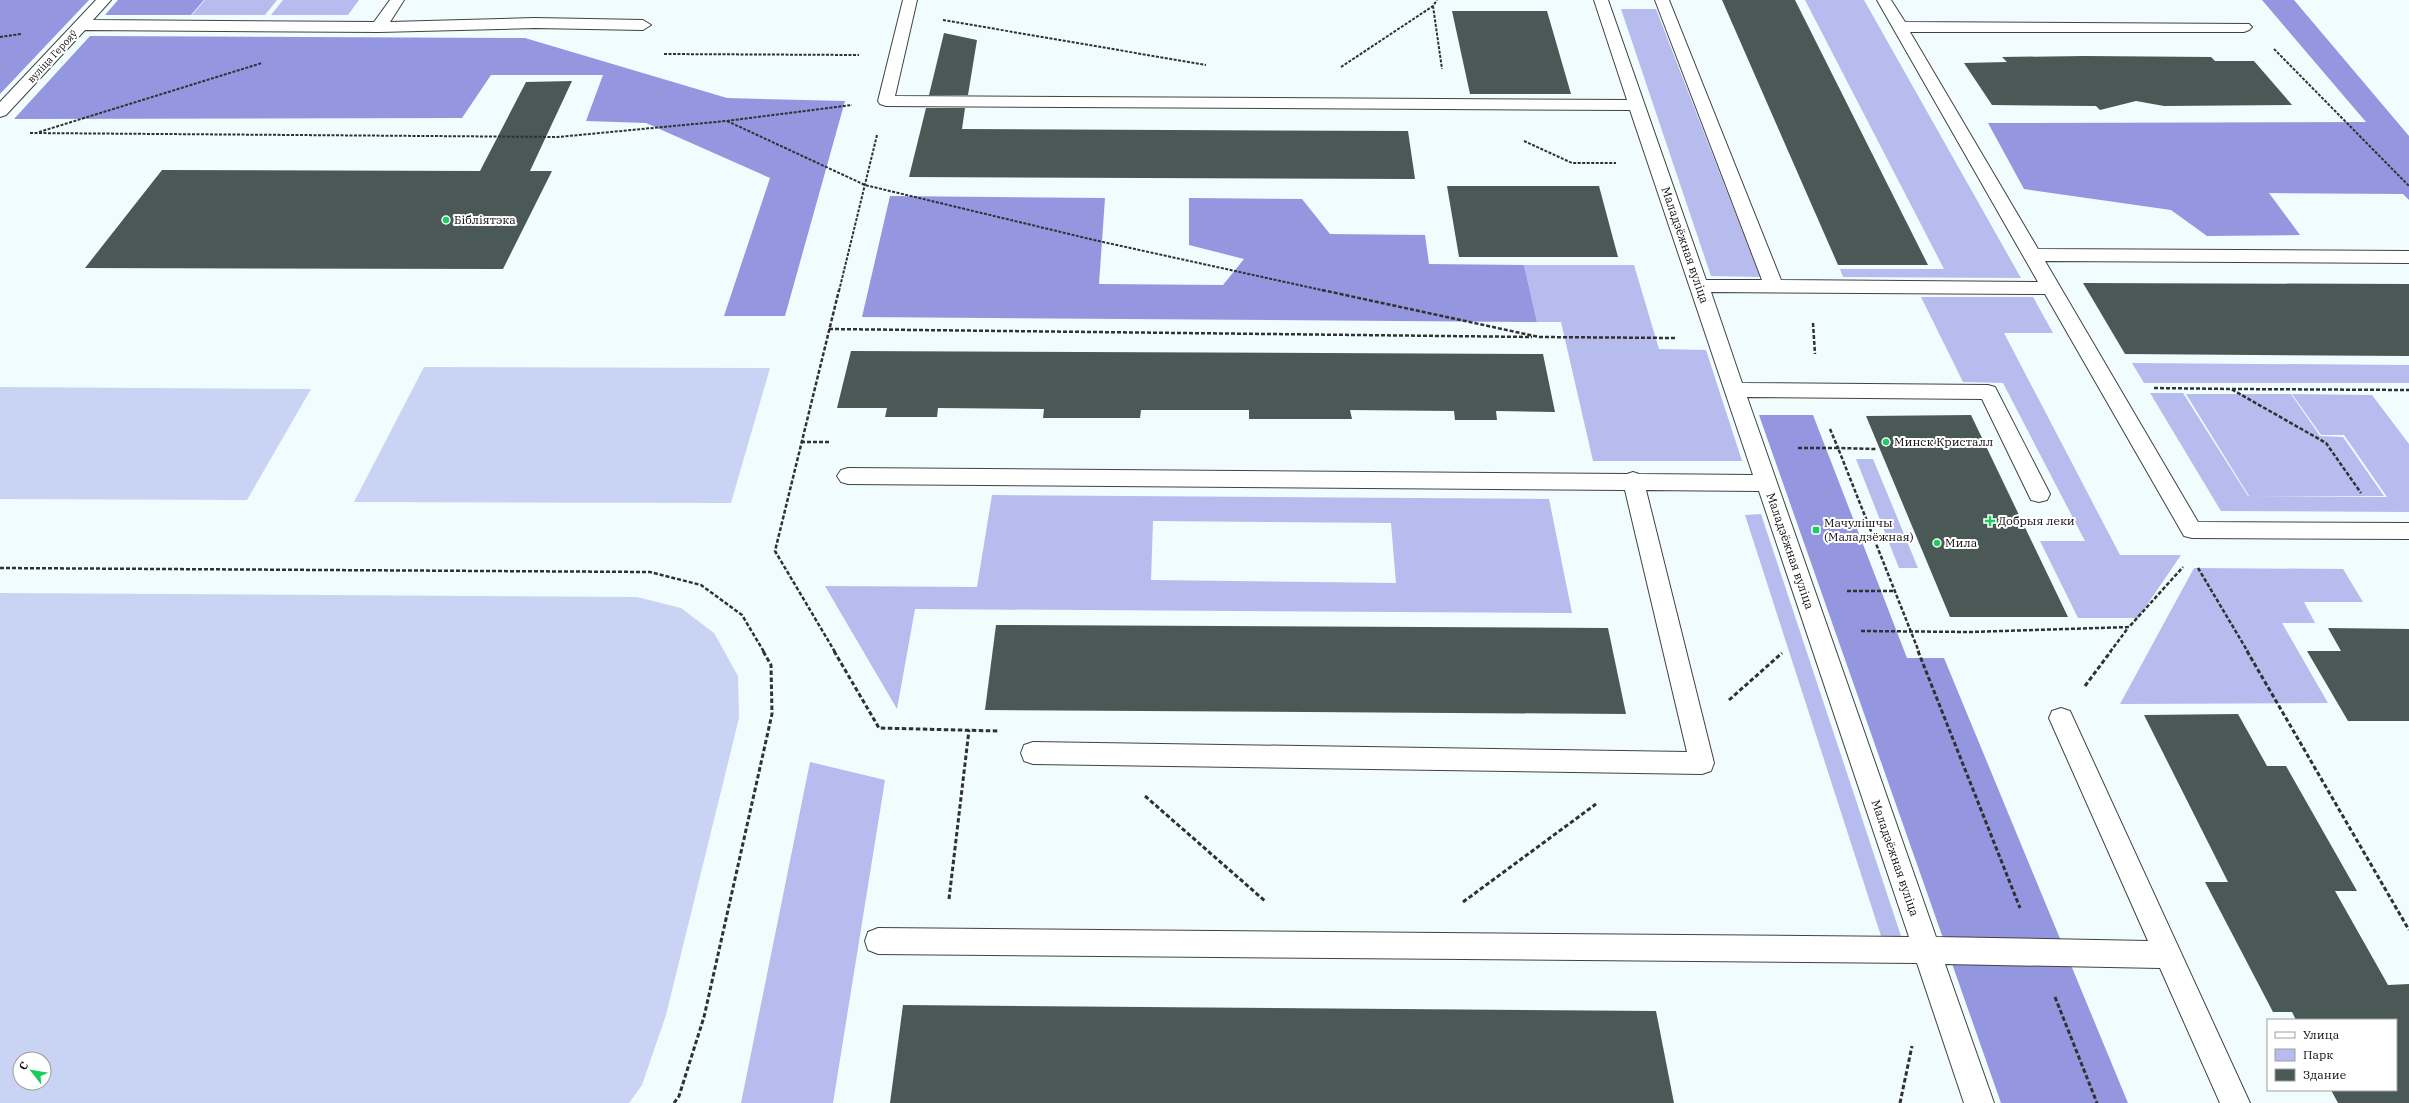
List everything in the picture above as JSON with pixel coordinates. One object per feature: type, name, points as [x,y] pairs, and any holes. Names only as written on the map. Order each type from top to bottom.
[{"type":"street","name":"вуліца Герояў","points":[[0,112],[104,0]]},
{"type":"street","points":[[379,26],[397,0]]},
{"type":"street","points":[[910,0],[886,101],[1638,105]]},
{"type":"street","name":"Маладзёжная вуліца","points":[[1601,0],[1979,1103]]},
{"type":"street","points":[[1662,0],[1774,286]]},
{"type":"street","points":[[1884,0],[2192,530],[2409,532]]},
{"type":"street","points":[[81,25],[379,26],[535,23],[643,25]]},
{"type":"street","points":[[1899,26],[2244,27]]},
{"type":"street","points":[[2032,255],[2409,257]]},
{"type":"street","points":[[1700,286],[2051,288]]},
{"type":"street","points":[[1735,390],[1988,392],[2039,494]]},
{"type":"street","points":[[848,476],[1633,480],[1767,483]]},
{"type":"street","points":[[1033,753],[1702,763],[1633,480]]},
{"type":"street","points":[[2061,718],[2235,1103]]},
{"type":"street","points":[[878,941],[1927,950],[2168,955]]},
{"type":"path","points":[[1284,103],[1433,6],[1437,0]]},
{"type":"path","points":[[1433,6],[1447,104]]},
{"type":"path","points":[[2244,27],[2282,55],[2409,186]]},
{"type":"path","points":[[662,54],[897,55]]},
{"type":"path","points":[[36,133],[265,62]]},
{"type":"path","points":[[29,133],[558,137],[726,121],[886,101],[775,551],[879,728],[968,730],[944,941]]},
{"type":"path","points":[[726,121],[865,185],[1094,240],[1539,337]]},
{"type":"path","points":[[829,329],[1683,338]]},
{"type":"path","points":[[2109,388],[2409,390]]},
{"type":"path","points":[[2231,389],[2326,443],[2388,531]]},
{"type":"path","points":[[1838,448],[2097,1103]]},
{"type":"path","points":[[2192,530],[2192,557],[2338,805],[2409,930]]},
{"type":"path","points":[[2061,718],[2129,627],[2192,557]]},
{"type":"path","points":[[0,568],[650,572],[701,586],[742,615],[771,665],[772,714],[704,1017],[679,1096],[674,1103]]},
{"type":"path","points":[[1910,631],[2129,627]]},
{"type":"green space","points":[[205,0],[277,0],[265,15],[192,15]]},
{"type":"green space","points":[[283,0],[359,0],[348,15],[271,15]]},
{"type":"green space","points":[[1805,0],[1864,0],[2021,278],[1843,277],[1840,269],[1944,269]]},
{"type":"green space","points":[[1621,9],[1656,9],[1760,277],[1711,276]]},
{"type":"green space","points":[[1524,265],[1634,265],[1659,349],[1706,350],[1742,461],[1593,461],[1561,322],[1537,322]]},
{"type":"green space","points":[[1921,297],[2033,297],[2053,333],[2004,333],[2120,555],[2181,555],[2138,618],[2078,618],[2040,541],[2085,541],[2003,383],[1963,382]]},
{"type":"green space","points":[[2132,363],[2409,365],[2409,383],[2144,383]]},
{"type":"green space","points":[[2150,393],[2183,393],[2248,496],[2387,497],[2344,435],[2321,435],[2292,394],[2372,395],[2409,444],[2409,512],[2221,511]]},
{"type":"green space","points":[[2186,394],[2291,394],[2320,436],[2343,437],[2384,496],[2249,496]]},
{"type":"green space","points":[[1856,459],[1873,459],[1918,568],[1899,568]]},
{"type":"green space","points":[[992,495],[1549,499],[1572,613],[915,609],[897,709],[825,586],[977,587]],"holes":[[[1153,521],[1391,523],[1396,583],[1151,580]]]},
{"type":"green space","points":[[1761,514],[1901,936],[1881,936],[1745,515]]},
{"type":"green space","points":[[2194,568],[2343,569],[2363,602],[2304,602],[2315,623],[2282,623],[2328,703],[2120,704]]},
{"type":"green space","points":[[810,762],[885,780],[833,1103],[741,1103]]},
{"type":"shaded area","points":[[0,0],[89,0],[0,94]]},
{"type":"shaded area","points":[[118,0],[204,0],[191,15],[105,15]]},
{"type":"shaded area","points":[[2262,0],[2294,0],[2409,136],[2409,200],[2403,194],[2269,193],[2300,235],[2207,236],[2171,210],[2024,189],[1988,123],[2366,122]]},
{"type":"shaded area","points":[[90,36],[525,38],[727,98],[845,101],[785,316],[724,316],[770,178],[646,123],[586,121],[603,75],[491,75],[462,118],[14,119]]},
{"type":"shaded area","points":[[890,196],[1105,198],[1099,284],[1223,285],[1244,259],[1189,245],[1189,198],[1302,199],[1330,234],[1425,235],[1429,264],[1524,265],[1537,322],[862,317]]},
{"type":"shaded area","points":[[424,367],[770,368],[731,503],[354,502]]},
{"type":"shaded area","points":[[0,387],[311,389],[247,500],[0,499]]},
{"type":"shaded area","points":[[1759,415],[1813,415],[1907,658],[1944,658],[2128,1103],[2001,1103]]},
{"type":"shaded area","points":[[0,593],[637,597],[681,608],[714,633],[738,676],[739,718],[666,1015],[642,1085],[629,1103],[0,1103]]},
{"type":"building","points":[[1722,0],[1795,0],[1928,265],[1838,265]]},
{"type":"building","points":[[1452,11],[1547,11],[1571,94],[1470,94]]},
{"type":"building","points":[[944,33],[977,40],[968,95],[929,95]]},
{"type":"building","points":[[2002,57],[2211,57],[2215,61],[2254,61],[2292,105],[2164,106],[2136,101],[2100,110],[2096,106],[1992,105],[1964,63],[2007,62]]},
{"type":"building","points":[[572,81],[530,171],[552,171],[503,269],[85,268],[162,170],[480,171],[526,82]]},
{"type":"building","points":[[926,108],[965,108],[962,129],[1408,131],[1415,179],[909,177]]},
{"type":"building","points":[[1447,186],[1599,186],[1618,257],[1459,257]]},
{"type":"building","points":[[2083,283],[2409,284],[2409,356],[2125,354]]},
{"type":"building","points":[[851,351],[1543,354],[1555,412],[1496,411],[1497,420],[1455,420],[1454,411],[1350,410],[1352,419],[1249,419],[1249,410],[1141,410],[1140,418],[1043,418],[1044,409],[938,408],[937,417],[885,417],[887,408],[837,408]]},
{"type":"building","points":[[1971,415],[2068,617],[1950,617],[1866,416]]},
{"type":"building","points":[[996,625],[1608,628],[1626,714],[985,710]]},
{"type":"building","points":[[2328,628],[2409,629],[2409,721],[2348,721],[2307,651],[2341,651]]},
{"type":"building","points":[[2238,714],[2267,766],[2286,766],[2357,891],[2335,891],[2388,985],[2409,984],[2409,1103],[2338,1103],[2332,1091],[2397,1091],[2397,1019],[2296,1019],[2292,1012],[2273,1012],[2205,882],[2228,882],[2144,715]]},
{"type":"building","points":[[903,1005],[1656,1011],[1674,1103],[890,1103]]},
{"type":"place","name":"Бібліятэка","points":[[446,220]]},
{"type":"place","name":"Минск Кристалл","points":[[1886,442]]},
{"type":"place","name":"Добрыя леки","points":[[1990,521]]},
{"type":"place","name":"Мачулішчы (Маладзёжная)","points":[[1816,530]]},
{"type":"place","name":"Мила","points":[[1937,543]]}]
